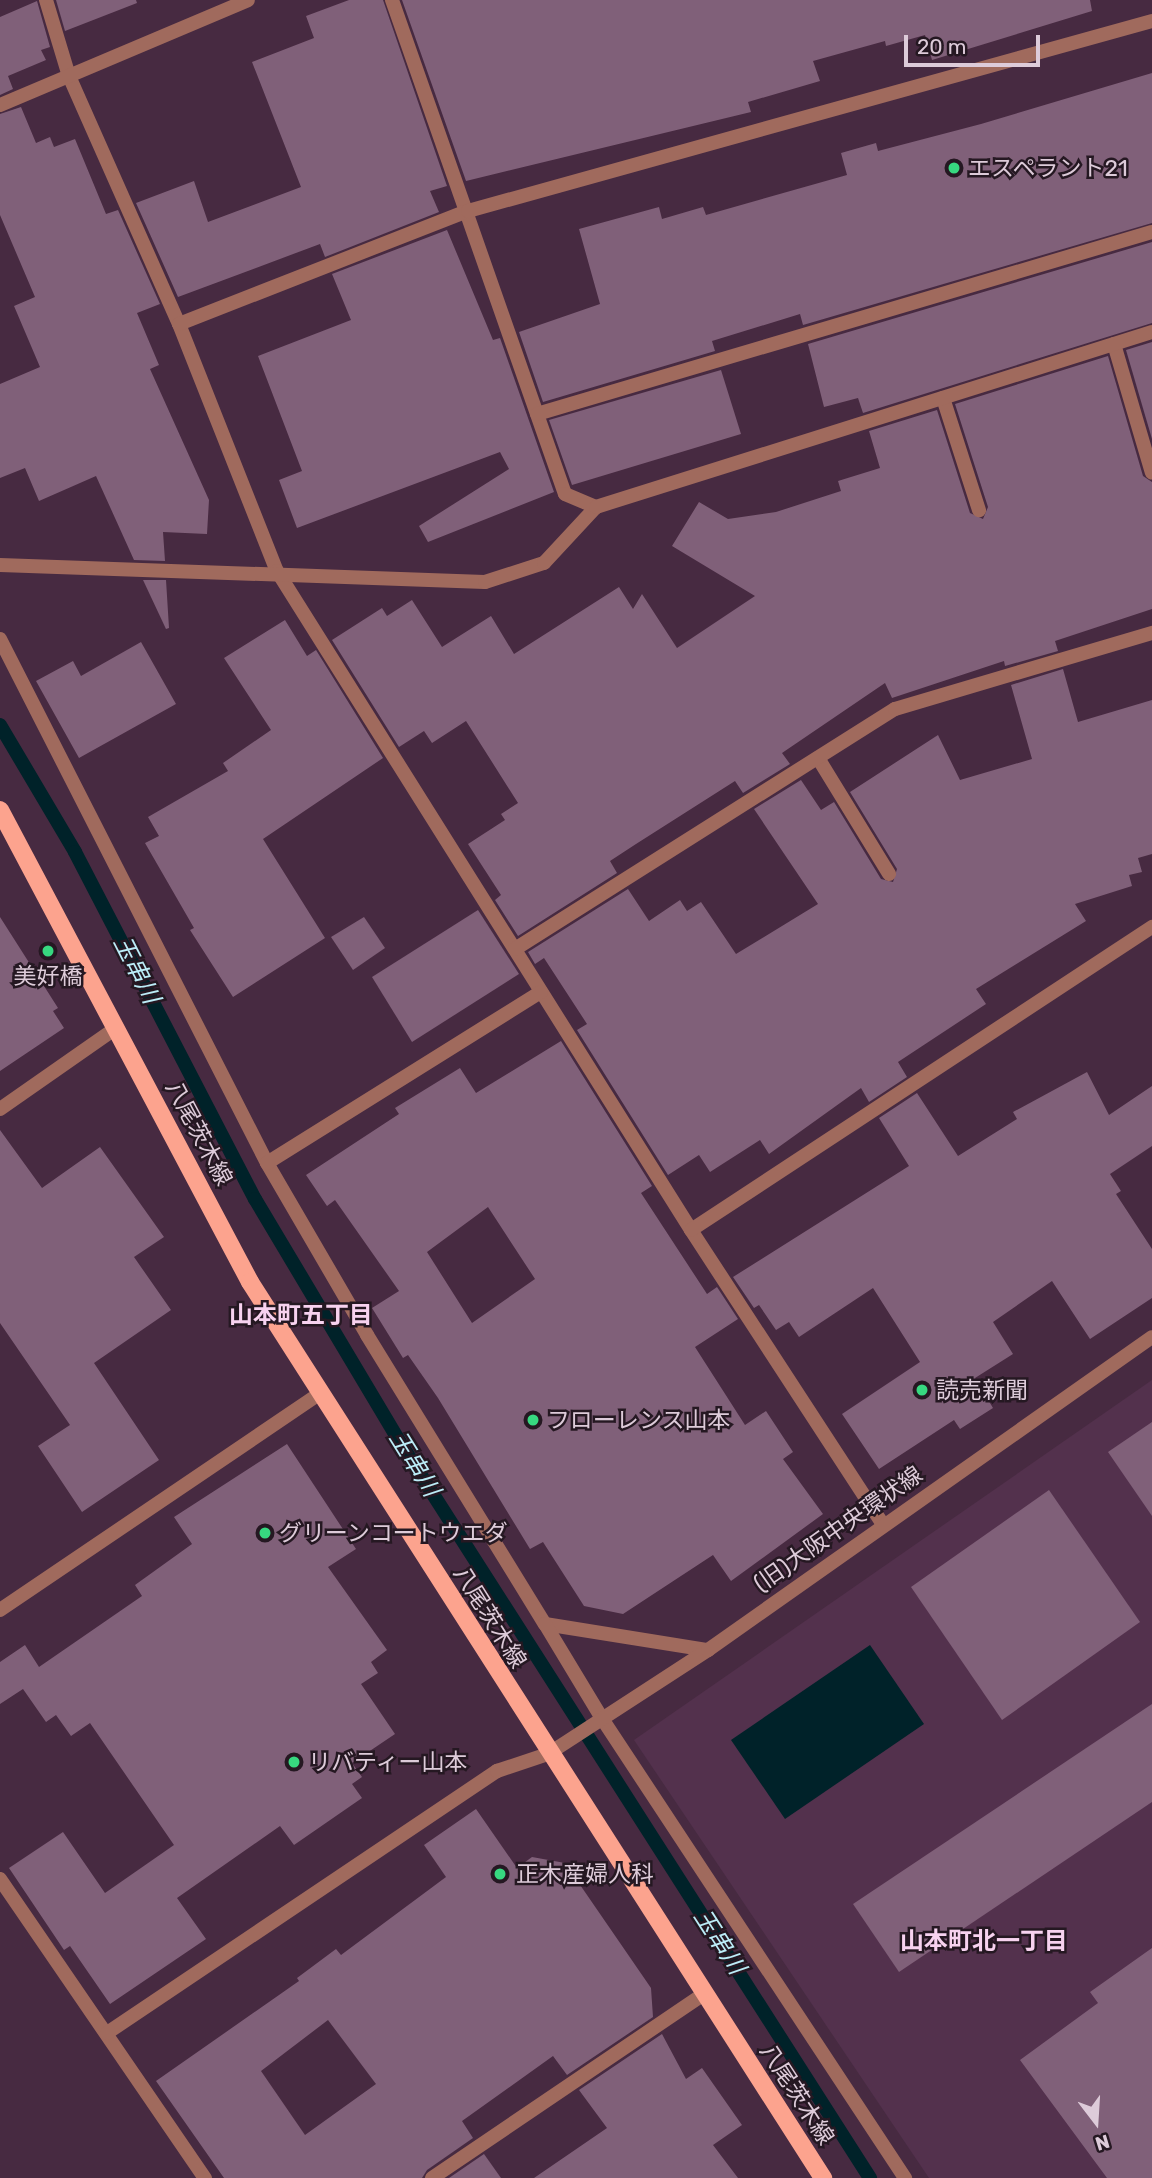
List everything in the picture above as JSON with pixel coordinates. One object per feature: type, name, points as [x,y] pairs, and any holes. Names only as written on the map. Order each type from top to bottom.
[{"type":"main road","name":"八尾茨木線","points":[[0,810],[250,1282],[548,1754],[823,2178]]},
{"type":"street","points":[[46,0],[69,76],[179,324],[277,572],[691,1230],[883,1524]]},
{"type":"street","points":[[0,105],[248,0]]},
{"type":"street","points":[[392,0],[565,494],[596,507]]},
{"type":"street","points":[[179,324],[468,211],[1152,21]]},
{"type":"street","points":[[537,414],[1152,232]]},
{"type":"street","points":[[0,565],[277,572],[485,582],[544,563],[596,507],[1152,332]]},
{"type":"street","points":[[1114,344],[1152,473]]},
{"type":"street","points":[[943,398],[979,509]]},
{"type":"street","points":[[514,949],[895,709],[1152,633]]},
{"type":"street","points":[[0,639],[267,1163],[367,1335],[603,1720],[905,2178]]},
{"type":"street","points":[[818,758],[890,874]]},
{"type":"street","points":[[691,1230],[1152,927]]},
{"type":"street","points":[[267,1163],[541,992]]},
{"type":"street","points":[[0,1109],[116,1028]]},
{"type":"street","name":"(旧)大阪中央環状線","points":[[107,2033],[497,1771],[548,1754],[603,1720],[708,1650],[883,1524],[1152,1337]]},
{"type":"street","points":[[0,1610],[320,1393]]},
{"type":"street","points":[[545,1624],[708,1650]]},
{"type":"street","points":[[0,1879],[205,2178]]},
{"type":"street","points":[[432,2178],[704,1994]]},
{"type":"shaded area","points":[[1152,1380],[1152,2178],[929,2178],[634,1740]]},
{"type":"shaded area","points":[[870,1645],[924,1724],[785,1819],[731,1740]]},
{"type":"building","points":[[56,0],[136,0],[137,3],[65,31]]},
{"type":"building","points":[[349,0],[383,0],[447,186],[430,191],[439,212],[325,257],[320,244],[178,297],[136,203],[194,181],[208,222],[301,187],[252,62],[314,38],[306,16]]},
{"type":"building","points":[[402,0],[1090,0],[1092,11],[932,60],[925,35],[886,46],[885,41],[813,61],[820,81],[748,102],[751,112],[466,181]]},
{"type":"building","points":[[37,1],[50,47],[41,50],[46,60],[8,76],[13,89],[0,95],[0,17]]},
{"type":"building","points":[[1152,73],[1152,223],[803,325],[800,314],[712,341],[715,351],[543,402],[519,332],[600,304],[579,229],[659,207],[662,219],[703,207],[706,215],[847,175],[841,153],[876,143],[878,151],[981,124]]},
{"type":"building","points":[[21,107],[36,143],[50,137],[54,147],[75,139],[106,214],[118,210],[160,304],[137,313],[159,365],[150,369],[209,500],[207,534],[163,532],[165,561],[134,560],[96,476],[39,501],[25,468],[0,478],[0,384],[40,367],[14,306],[35,297],[0,215],[0,114]]},
{"type":"building","points":[[447,230],[493,340],[500,338],[554,492],[428,542],[419,526],[509,469],[500,452],[297,528],[279,480],[302,471],[258,356],[351,320],[332,274]]},
{"type":"building","points":[[1152,242],[1152,323],[863,413],[858,398],[824,407],[808,344]]},
{"type":"building","points":[[1152,342],[1152,439],[1126,350]]},
{"type":"building","points":[[1108,356],[1143,476],[1152,482],[1152,609],[1055,641],[1058,651],[1005,666],[1004,661],[892,698],[885,683],[782,753],[790,764],[743,793],[735,781],[610,861],[617,873],[518,936],[495,900],[501,895],[468,844],[505,820],[501,814],[518,803],[466,721],[432,743],[424,731],[399,747],[332,640],[382,608],[387,616],[412,600],[442,647],[491,616],[514,654],[619,587],[633,609],[642,594],[677,648],[755,596],[672,546],[699,502],[728,519],[776,512],[841,491],[838,481],[880,468],[869,431],[937,410],[970,513],[983,519],[988,507],[955,404]]},
{"type":"building","points":[[721,370],[741,434],[572,485],[549,420]]},
{"type":"building","points":[[143,580],[166,580],[169,628],[166,629]]},
{"type":"building","points":[[285,620],[307,656],[316,650],[383,758],[263,839],[325,938],[233,997],[190,930],[194,928],[145,843],[159,836],[148,817],[228,771],[223,763],[271,730],[224,658]]},
{"type":"building","points":[[141,642],[176,704],[79,758],[36,681],[73,661],[81,676]]},
{"type":"building","points":[[1063,669],[1078,722],[1152,700],[1152,854],[1138,858],[1142,872],[1129,875],[1132,886],[1075,904],[1086,921],[976,989],[986,1004],[898,1062],[907,1077],[869,1102],[861,1088],[769,1154],[760,1140],[710,1172],[699,1155],[668,1175],[577,1030],[587,1024],[544,958],[535,964],[528,952],[628,889],[649,921],[680,900],[687,911],[701,902],[736,954],[818,904],[754,809],[801,780],[821,810],[834,802],[881,879],[893,882],[897,869],[850,792],[938,735],[960,780],[1032,759],[1011,685]]},
{"type":"building","points":[[478,910],[519,974],[412,1042],[372,977]]},
{"type":"building","points":[[0,917],[58,1008],[53,1011],[64,1028],[0,1071]]},
{"type":"building","points":[[364,917],[385,948],[353,970],[331,937]]},
{"type":"building","points":[[561,1041],[652,1186],[641,1193],[707,1294],[717,1287],[738,1319],[695,1347],[745,1425],[766,1411],[793,1452],[783,1459],[823,1514],[731,1581],[713,1555],[623,1614],[584,1606],[543,1542],[530,1549],[438,1398],[408,1355],[403,1358],[372,1308],[399,1291],[335,1200],[327,1206],[306,1175],[399,1114],[395,1108],[460,1068],[476,1093]],"holes":[[[488,1207],[535,1279],[472,1323],[427,1252]]]},
{"type":"building","points":[[1087,1072],[1109,1115],[1152,1086],[1152,1146],[1110,1174],[1121,1191],[1116,1194],[1152,1249],[1152,1298],[1090,1339],[1052,1281],[993,1322],[1013,1354],[975,1378],[993,1408],[960,1429],[954,1420],[879,1469],[842,1414],[920,1362],[873,1288],[799,1337],[789,1322],[776,1330],[759,1305],[754,1308],[733,1277],[909,1166],[879,1118],[917,1093],[958,1156],[1017,1119],[1013,1112]]},
{"type":"building","points":[[0,1130],[42,1188],[100,1147],[164,1237],[134,1257],[171,1310],[94,1363],[159,1460],[82,1512],[38,1446],[70,1425],[0,1323]]},
{"type":"building","points":[[1152,1422],[1152,1516],[1108,1452]]},
{"type":"building","points":[[287,1444],[356,1549],[328,1567],[387,1650],[371,1662],[378,1673],[361,1684],[395,1734],[352,1763],[362,1777],[352,1784],[362,1798],[294,1845],[280,1826],[177,1898],[206,1939],[110,2004],[70,1946],[64,1950],[9,1868],[63,1832],[105,1893],[174,1845],[90,1723],[71,1736],[56,1715],[46,1722],[23,1689],[0,1704],[0,1662],[25,1645],[39,1667],[142,1596],[135,1585],[192,1544],[174,1517]]},
{"type":"building","points":[[1049,1490],[1140,1622],[1002,1720],[911,1587]]},
{"type":"building","points":[[1152,1704],[1152,1802],[899,1972],[853,1904]]},
{"type":"building","points":[[476,1809],[517,1868],[532,1857],[565,1863],[651,1988],[653,2017],[567,2075],[553,2056],[462,2121],[473,2138],[427,2170],[422,2178],[224,2178],[156,2081],[299,1981],[297,1978],[336,1949],[341,1955],[446,1877],[424,1845]],"holes":[[[328,2020],[376,2084],[305,2135],[261,2071]]]},
{"type":"building","points":[[1152,1948],[1152,2178],[1107,2178],[1020,2060],[1098,2003],[1090,1992]]},
{"type":"building","points":[[662,2034],[686,2079],[702,2068],[742,2125],[713,2145],[738,2178],[534,2178],[607,2128],[579,2090]]},
{"type":"building","points":[[484,2154],[501,2178],[449,2178]]},
{"type":"waterway","name":"玉串川","points":[[0,725],[75,852],[255,1199],[399,1441],[870,2178]]},
{"type":"place","name":"エスペラント21","points":[[954,168]]},
{"type":"place","name":"美好橋","points":[[48,951]]},
{"type":"place","name":"読売新聞","points":[[922,1390]]},
{"type":"place","name":"フローレンス山本","points":[[533,1420]]},
{"type":"place","name":"グリーンコートウエダ","points":[[265,1533]]},
{"type":"place","name":"リバティー山本","points":[[294,1762]]},
{"type":"place","name":"正木産婦人科","points":[[500,1874]]},
{"type":"district","name":"山本町五丁目","points":[[301,1316]]},
{"type":"district","name":"山本町北一丁目","points":[[984,1942]]}]
